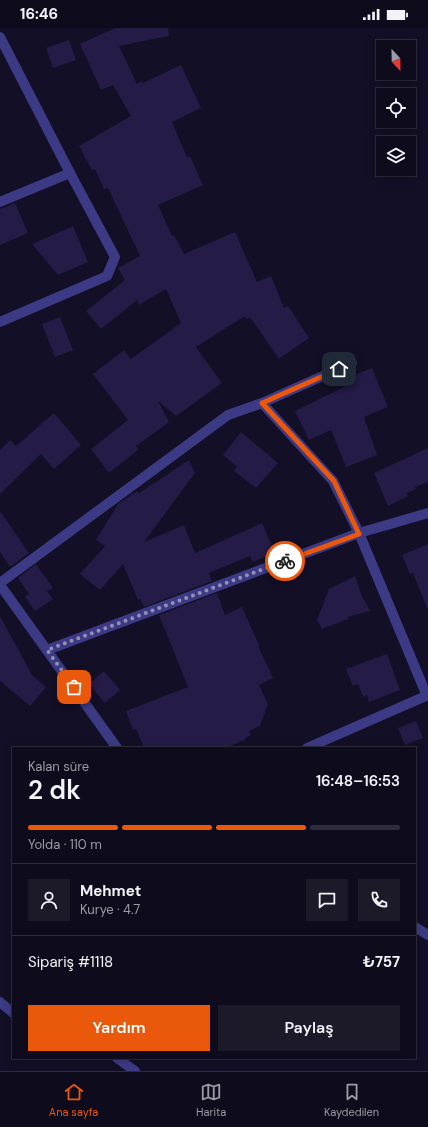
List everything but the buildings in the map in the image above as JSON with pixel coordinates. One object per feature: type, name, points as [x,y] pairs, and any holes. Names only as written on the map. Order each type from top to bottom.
[{"type":"street","points":[[0,37],[115,257],[107,276],[0,322]]},
{"type":"street","points":[[0,202],[70,173]]},
{"type":"street","points":[[116,747],[0,584],[228,415],[262,403],[352,363]]},
{"type":"street","points":[[262,403],[334,481],[359,534],[427,695],[309,747]]},
{"type":"street","points":[[47,650],[359,534],[428,513]]},
{"type":"street","points":[[416,928],[428,935]]},
{"type":"street","points":[[0,1002],[12,1011]]},
{"type":"street","points":[[118,1059],[135,1071]]},
{"type":"way so far","points":[[74,687],[47,650],[285,561]]},
{"type":"route","points":[[285,561],[359,534],[334,481],[262,403],[339,369]]}]
